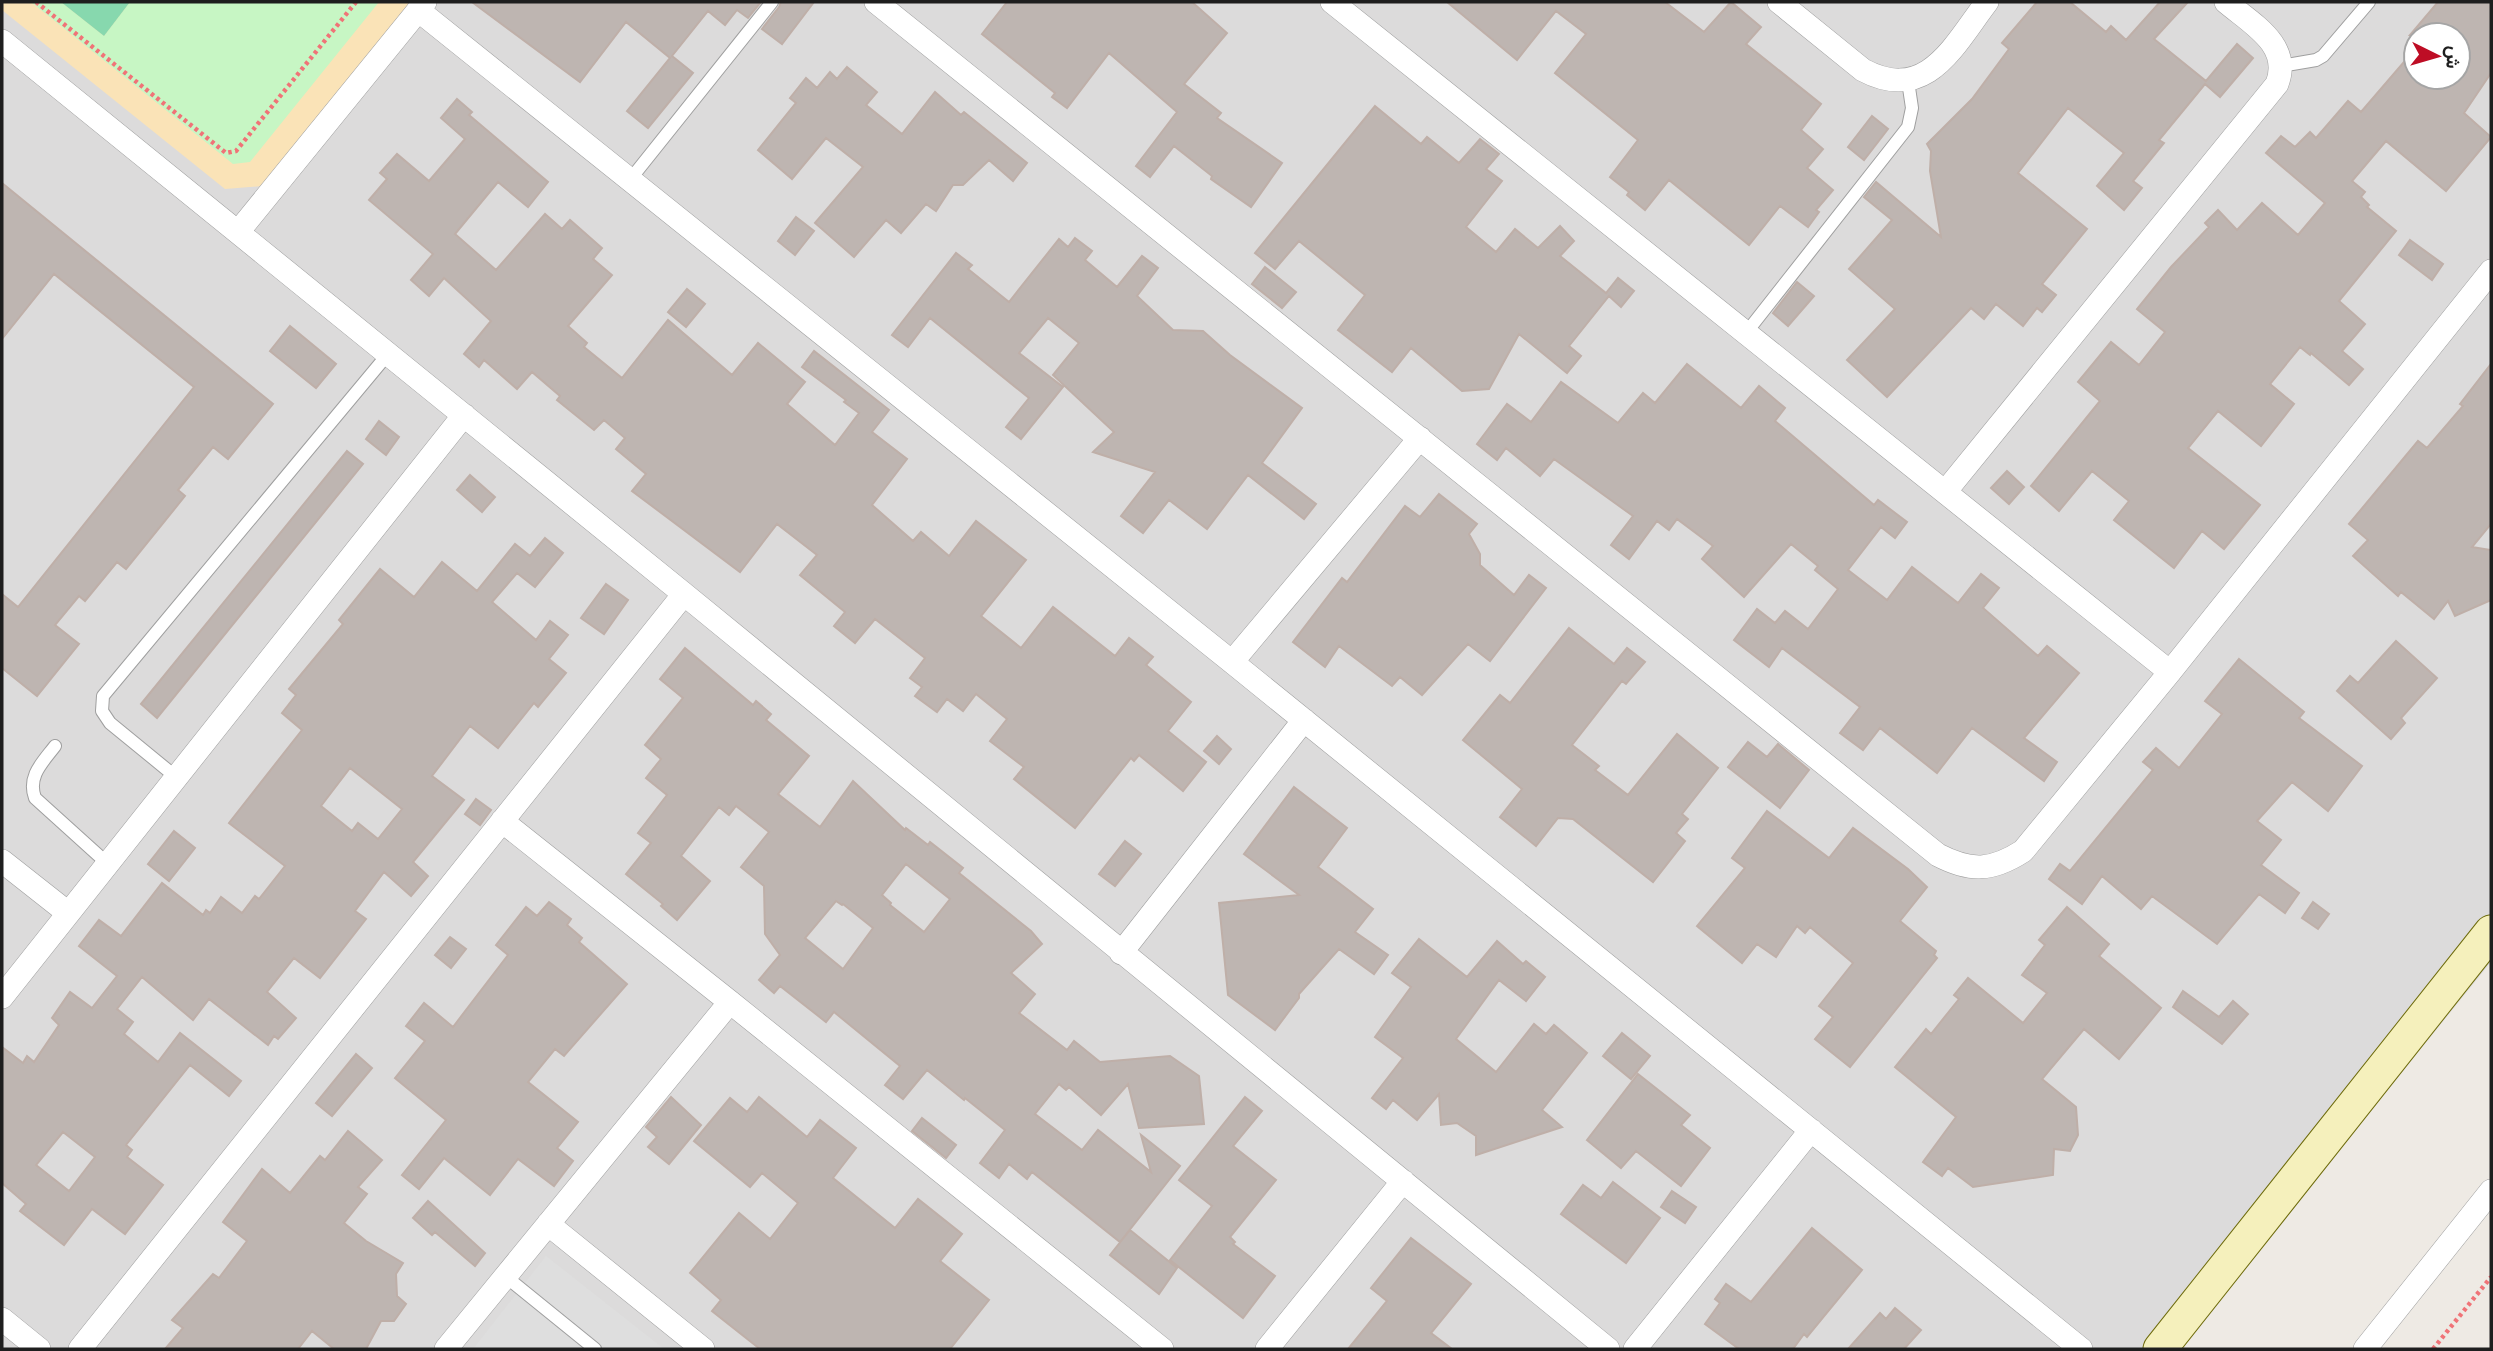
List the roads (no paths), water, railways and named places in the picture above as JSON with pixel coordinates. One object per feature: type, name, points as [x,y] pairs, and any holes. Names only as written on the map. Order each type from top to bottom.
[{"type":"main road","points":[[2160,1349],[2491,932]]},
{"type":"street","points":[[876,2],[1927,846],[1955,863],[1972,867],[1991,867],[2008,861],[2023,851],[2491,271]]},
{"type":"street","points":[[1332,2],[2170,672]]},
{"type":"street","points":[[1779,2],[1863,70],[1877,78],[1892,81],[1908,81],[1923,76],[1936,67],[1987,2]]},
{"type":"street","points":[[1945,492],[2273,92],[2281,75],[2276,46],[2226,2]]},
{"type":"street","points":[[238,232],[421,6],[629,181],[1304,720],[2081,1349]]},
{"type":"street","points":[[2,41],[1608,1349]]},
{"type":"street","points":[[2,997],[464,415]]},
{"type":"street","points":[[1231,662],[1420,438]]},
{"type":"street","points":[[80,1349],[684,594]]},
{"type":"street","points":[[1121,953],[1304,720]]},
{"type":"street","points":[[502,821],[1163,1349]]},
{"type":"street","points":[[2,860],[68,914]]},
{"type":"street","points":[[446,1349],[730,1002]]},
{"type":"street","points":[[1635,1349],[1811,1130]]},
{"type":"street","points":[[1267,1349],[1403,1181]]},
{"type":"street","points":[[2365,1349],[2491,1191]]},
{"type":"street","points":[[548,1224],[703,1349]]},
{"type":"street","points":[[2,1320],[39,1349]]},
{"type":"lane","points":[[629,181],[772,2]]},
{"type":"lane","points":[[2281,66],[2323,56],[2369,2]]},
{"type":"lane","points":[[1746,333],[1908,127],[1912,108],[1908,81]]},
{"type":"lane","points":[[176,777],[110,723],[102,711],[103,696],[388,354]]},
{"type":"lane","points":[[55,746],[34,775],[32,790],[35,798],[108,863]]},
{"type":"lane","points":[[505,1276],[595,1349]]}]
